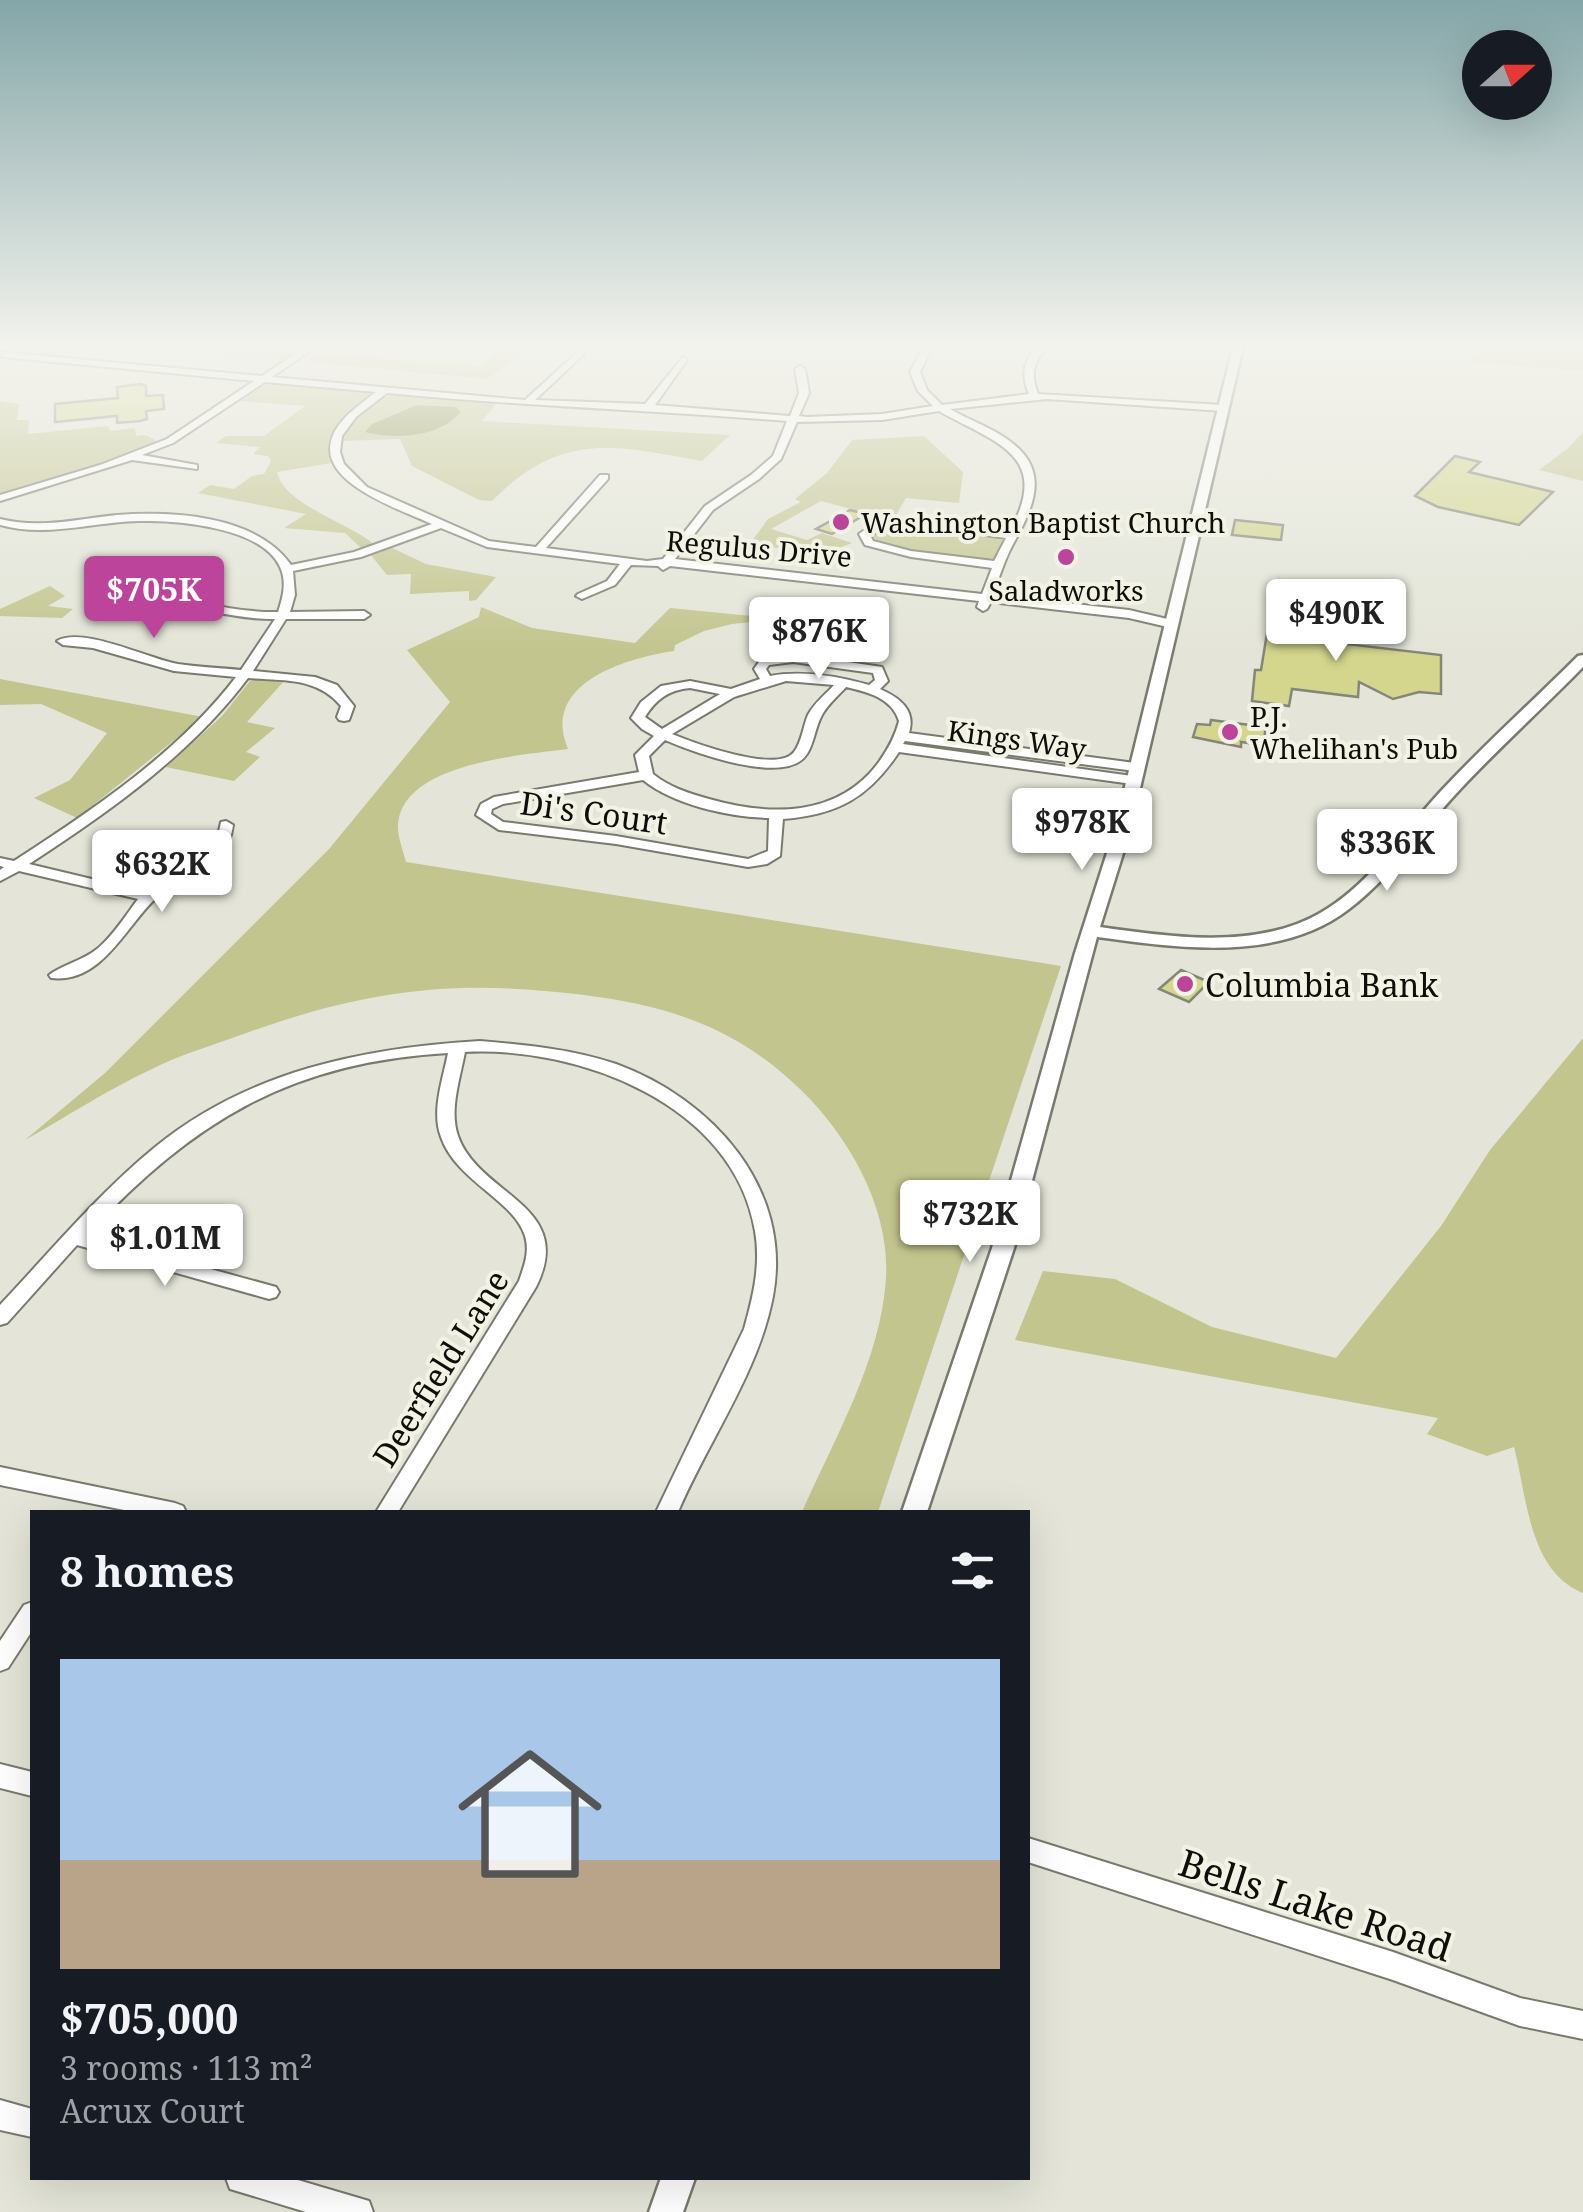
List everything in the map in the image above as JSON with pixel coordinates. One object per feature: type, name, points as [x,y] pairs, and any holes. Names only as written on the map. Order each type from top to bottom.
[{"type":"main road","points":[[915,1510],[985,1307],[1122,831],[1215,446]]},
{"type":"main road","points":[[1084,956],[1107,942],[1222,942],[1259,938],[1325,918],[1353,896],[1449,792],[1583,659]]},
{"type":"main road","points":[[1091,931],[1157,940]]},
{"type":"main road","points":[[666,2212],[677,2180]]},
{"type":"street","points":[[0,498],[134,457],[156,446]]},
{"type":"street","name":"Regulus Drive","points":[[336,446],[337,458],[348,477],[363,488],[487,544],[1172,624]]},
{"type":"street","points":[[664,566],[709,508],[773,461],[780,446]]},
{"type":"street","points":[[985,602],[1030,493],[1024,463],[1007,446]]},
{"type":"street","points":[[134,457],[194,467]]},
{"type":"street","points":[[537,552],[604,477]]},
{"type":"street","points":[[0,522],[40,528],[128,518],[193,520],[234,530],[264,544],[288,569],[292,590],[284,617],[247,672],[201,728],[155,767],[0,878]]},
{"type":"street","points":[[998,564],[898,552],[869,543],[864,534],[873,527],[893,523],[1012,535]]},
{"type":"street","points":[[288,569],[358,555],[439,524]]},
{"type":"street","points":[[582,596],[611,583],[628,562]]},
{"type":"street","points":[[119,574],[132,582],[219,610],[284,617],[364,614]]},
{"type":"street","points":[[62,641],[94,644],[174,667],[285,675],[332,688],[348,706],[344,718]]},
{"type":"street","points":[[766,679],[760,669],[762,664],[793,658],[878,670],[882,681],[871,690]]},
{"type":"street","points":[[799,676],[843,683],[887,697],[903,712],[905,723],[898,742],[878,772],[854,793],[817,810],[776,817],[739,812],[674,793],[646,776],[642,755],[664,735],[730,693],[766,679],[799,676]]},
{"type":"street","points":[[730,693],[689,683],[661,690],[638,718],[643,725],[664,735],[757,762],[786,763],[801,754],[816,712],[843,683]]},
{"type":"street","name":"Kings Way","points":[[898,742],[1134,773]]},
{"type":"street","name":"Di's Court","points":[[646,776],[499,800],[486,806],[482,816],[499,826],[616,840],[748,863],[762,862],[775,854],[776,817]]},
{"type":"street","points":[[57,975],[75,970],[106,950],[148,897],[216,852],[224,841],[226,826]]},
{"type":"street","points":[[0,862],[148,897]]},
{"type":"street","points":[[0,1318],[155,1156],[189,1130],[242,1099],[293,1078],[364,1057],[458,1047],[505,1048],[573,1058],[651,1087],[710,1129],[739,1164],[758,1200],[768,1264],[756,1323],[668,1510]]},
{"type":"street","name":"Deerfield Lane","points":[[388,1510],[530,1282],[537,1258],[535,1236],[524,1216],[470,1168],[451,1142],[446,1116],[458,1047]]},
{"type":"street","points":[[75,1238],[269,1292]]},
{"type":"street","points":[[0,1476],[103,1506],[151,1510]]},
{"type":"street","points":[[0,1661],[30,1615]]},
{"type":"street","points":[[0,1776],[30,1784]]},
{"type":"street","name":"Bells Lake Road","points":[[1030,1851],[1393,1966],[1520,2012],[1583,2025]]},
{"type":"street","points":[[0,2115],[30,2122]]},
{"type":"street","points":[[248,2180],[358,2212]]},
{"type":"shaded area","points":[[0,446],[147,446],[78,472],[0,494]]},
{"type":"shaded area","points":[[251,446],[328,446],[331,463],[277,472],[282,484],[304,504],[375,545],[362,549],[345,533],[284,528],[306,514],[198,493],[210,485],[234,489],[252,476],[264,474],[271,461],[268,456],[253,454],[260,447]]},
{"type":"shaded area","points":[[403,446],[718,446],[702,461],[615,448],[565,453],[541,463],[492,501],[479,500],[412,466]]},
{"type":"shaded area","points":[[847,446],[935,446],[963,472],[959,503],[906,498],[893,520],[821,501],[771,529],[807,540],[822,533],[852,543],[825,553],[749,545],[768,519],[801,502],[795,499],[827,473]]},
{"type":"shaded area","points":[[1583,446],[1583,481],[1539,470],[1567,449]]},
{"type":"shaded area","points":[[897,526],[993,536],[1003,541],[995,558],[981,560],[890,547],[871,537],[871,533]]},
{"type":"shaded area","points":[[390,547],[426,564],[496,577],[476,600],[469,601],[469,591],[410,594],[411,574],[387,575],[370,554]]},
{"type":"shaded area","points":[[50,586],[65,596],[48,606],[73,609],[62,618],[0,616],[0,609]]},
{"type":"shaded area","points":[[481,607],[532,628],[635,643],[670,608],[782,619],[704,631],[675,645],[674,651],[633,660],[592,678],[576,691],[566,707],[563,726],[568,749],[495,759],[442,775],[420,787],[405,804],[398,824],[406,862],[1061,966],[879,1510],[803,1510],[866,1369],[882,1309],[886,1252],[874,1201],[836,1130],[801,1090],[752,1051],[701,1023],[616,1000],[536,990],[448,989],[365,999],[281,1021],[171,1060],[25,1140],[105,1073],[329,849],[450,702],[407,650],[479,617]]},
{"type":"shaded area","points":[[265,677],[286,679],[247,722],[275,728],[246,752],[260,757],[234,781],[166,767],[222,716],[250,681]]},
{"type":"shaded area","points":[[0,679],[203,717],[77,818],[34,798],[70,780],[107,733],[41,704],[0,705]]},
{"type":"shaded area","points":[[1583,1038],[1583,1593],[1551,1568],[1540,1550],[1514,1447],[1487,1456],[1427,1434],[1438,1418],[1015,1340],[1043,1271],[1115,1279],[1212,1327],[1336,1358],[1441,1226],[1490,1150]]},
{"type":"building","points":[[1455,456],[1480,462],[1469,472],[1553,492],[1519,525],[1438,507],[1415,496]]},
{"type":"building","name":"Washington Baptist Church","points":[[850,510],[866,514],[832,534],[816,529]]},
{"type":"building","points":[[1235,520],[1283,525],[1281,540],[1232,535]]},
{"type":"building","points":[[1270,615],[1338,620],[1338,624],[1348,625],[1346,644],[1441,655],[1441,694],[1419,692],[1393,699],[1359,682],[1358,697],[1292,689],[1289,706],[1252,701],[1255,670],[1261,670]]},
{"type":"building","name":"P.J. Whelihan's Pub","points":[[1211,720],[1266,727],[1263,745],[1241,742],[1241,747],[1193,737],[1197,724],[1210,725]]},
{"type":"building","name":"Columbia Bank","points":[[1181,970],[1209,982],[1189,1002],[1159,989]]},
{"type":"place","name":"Washington Baptist Church","points":[[841,522]]},
{"type":"place","name":"Saladworks","points":[[1066,557]]},
{"type":"place","name":"P.J. Whelihan's Pub","points":[[1230,732]]},
{"type":"place","name":"Columbia Bank","points":[[1185,984]]}]
